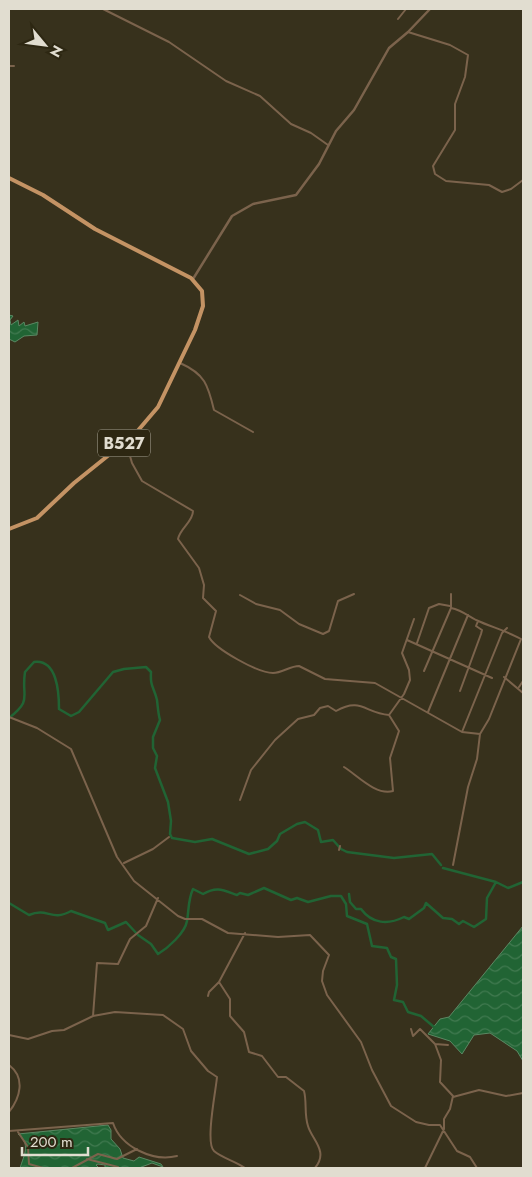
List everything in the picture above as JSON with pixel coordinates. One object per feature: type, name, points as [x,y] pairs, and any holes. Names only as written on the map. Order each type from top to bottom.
[{"type":"main road","points":[[9,178],[42,195],[95,229],[193,279]]},
{"type":"main road","name":"B527","points":[[9,529],[37,518],[74,483],[126,442],[158,407],[180,363],[201,313],[204,296],[201,288],[193,279]]},
{"type":"street","points":[[103,9],[161,37],[226,81],[260,96],[291,124],[311,133],[328,145]]},
{"type":"street","points":[[398,18],[406,9]]},
{"type":"street","points":[[193,279],[232,216],[253,204],[296,194],[319,164],[336,130],[354,110],[389,48],[408,32],[430,9]]},
{"type":"street","points":[[408,32],[450,45],[468,56],[465,77],[455,104],[455,130],[433,166],[435,174],[446,181],[489,185],[502,192],[511,189],[523,180]]},
{"type":"street","points":[[9,66],[14,66]]},
{"type":"street","points":[[180,363],[196,371],[205,382],[214,410],[253,432]]},
{"type":"street","points":[[126,442],[132,463],[142,481],[193,511],[192,518],[178,535],[178,539],[199,568],[204,585],[203,598],[216,611],[208,637],[212,643],[246,664],[265,672],[275,673],[299,666],[325,678],[375,682],[462,732],[480,734]]},
{"type":"street","points":[[240,595],[256,604],[280,610],[299,624],[323,634],[329,631],[338,601],[354,594]]},
{"type":"street","points":[[424,670],[450,607],[451,594]]},
{"type":"street","points":[[416,644],[429,608],[439,604],[459,609],[478,621],[521,639],[504,677],[489,719],[480,734],[477,759],[468,787],[453,865]]},
{"type":"street","points":[[428,712],[468,615]]},
{"type":"street","points":[[389,714],[410,680],[409,670],[402,653],[414,619]]},
{"type":"street","points":[[460,691],[482,632],[476,626],[478,621]]},
{"type":"street","points":[[462,732],[503,630],[507,628]]},
{"type":"street","points":[[407,640],[492,678]]},
{"type":"street","points":[[504,677],[519,687],[523,693]]},
{"type":"street","points":[[519,687],[523,680]]},
{"type":"street","points":[[240,800],[251,770],[261,754],[286,728],[298,719],[314,715],[320,708],[328,706],[336,712],[343,706],[352,705],[389,714],[399,731],[390,758],[393,791],[389,792],[364,781],[344,767]]},
{"type":"street","points":[[10,717],[37,728],[71,749],[117,856],[134,881],[158,898],[178,916],[186,919],[202,918],[222,931],[272,937],[310,934],[315,938],[329,955],[323,971],[322,981],[327,995],[361,1042],[372,1070],[391,1106],[416,1122],[440,1125],[457,1151],[470,1157],[477,1168]]},
{"type":"street","points":[[123,863],[153,849],[169,837]]},
{"type":"street","points":[[93,1016],[97,963],[117,965],[130,939],[146,926],[158,898]]},
{"type":"street","points":[[208,996],[208,992],[219,982],[245,933]]},
{"type":"street","points":[[219,982],[230,999],[230,1016],[244,1032],[249,1052],[262,1056],[278,1077],[286,1077],[304,1090],[308,1127],[318,1144],[320,1160],[315,1168]]},
{"type":"street","points":[[9,1035],[23,1039],[38,1037],[52,1031],[64,1030],[93,1016],[114,1012],[164,1015],[183,1030],[191,1051],[208,1072],[216,1077],[211,1127],[214,1151],[235,1160],[245,1168]]},
{"type":"street","points":[[411,1030],[413,1036],[420,1030],[435,1044],[441,1060],[440,1082],[451,1090],[453,1097],[444,1119],[444,1129],[425,1168]]},
{"type":"street","points":[[435,1044],[448,1045]]},
{"type":"street","points":[[9,1065],[17,1073],[20,1082],[15,1104],[9,1112]]},
{"type":"street","points":[[453,1097],[479,1090],[509,1096],[523,1093]]},
{"type":"street","points":[[9,1131],[18,1132],[112,1123],[127,1144],[137,1148],[147,1156],[177,1156]]},
{"type":"street","points":[[18,1132],[28,1147],[29,1164],[43,1168]]},
{"type":"street","points":[[72,1168],[98,1154],[117,1159],[137,1148]]},
{"type":"street","points":[[87,1159],[118,1167]]},
{"type":"street","points":[[61,1168],[66,1168]]},
{"type":"water","points":[[9,315],[13,316],[10,320],[11,325],[18,320],[19,326],[24,322],[25,326],[38,322],[37,335],[24,336],[15,342],[9,339]]},
{"type":"water","points":[[523,926],[523,1061],[517,1051],[490,1033],[474,1035],[462,1054],[450,1041],[428,1034],[440,1019],[449,1017]]},
{"type":"water","points":[[108,1125],[111,1130],[111,1139],[120,1149],[123,1158],[134,1161],[139,1157],[161,1164],[163,1167],[152,1163],[139,1168],[105,1168],[105,1165],[98,1164],[96,1165],[99,1168],[20,1168],[25,1154],[25,1146],[18,1134]]},
{"type":"waterway","points":[[9,718],[24,702],[25,672],[34,662],[42,662],[52,671],[57,686],[59,709],[71,716],[79,712],[113,672],[146,667],[151,672],[160,720],[153,737],[153,748],[157,756],[155,768],[168,802],[171,821],[170,834],[172,838],[195,842],[212,839],[249,854],[268,849],[277,841],[280,834],[297,824],[305,822],[318,830],[321,842],[333,840],[341,849],[347,852],[394,858],[432,854],[441,865]]},
{"type":"waterway","points":[[443,868],[496,882],[508,888],[523,882]]},
{"type":"waterway","points":[[349,894],[350,902],[356,909],[361,909],[370,918],[381,922],[398,920],[404,917],[409,919],[424,908],[426,903],[443,918],[452,919],[459,924],[463,921],[474,927],[486,919],[487,898],[496,882]]},
{"type":"waterway","points":[[9,903],[29,915],[35,913],[59,915],[71,911],[105,923],[108,930],[126,922],[138,935],[151,944],[158,954],[171,944],[186,926],[189,901],[193,889],[203,894],[216,889],[237,895],[240,893],[248,895],[264,888],[291,900],[297,898],[308,902],[331,896],[341,896],[346,904],[347,916],[367,924],[372,946],[387,948],[391,957],[396,959],[397,985],[394,1000],[403,1002],[408,1012],[421,1016],[434,1027]]}]
